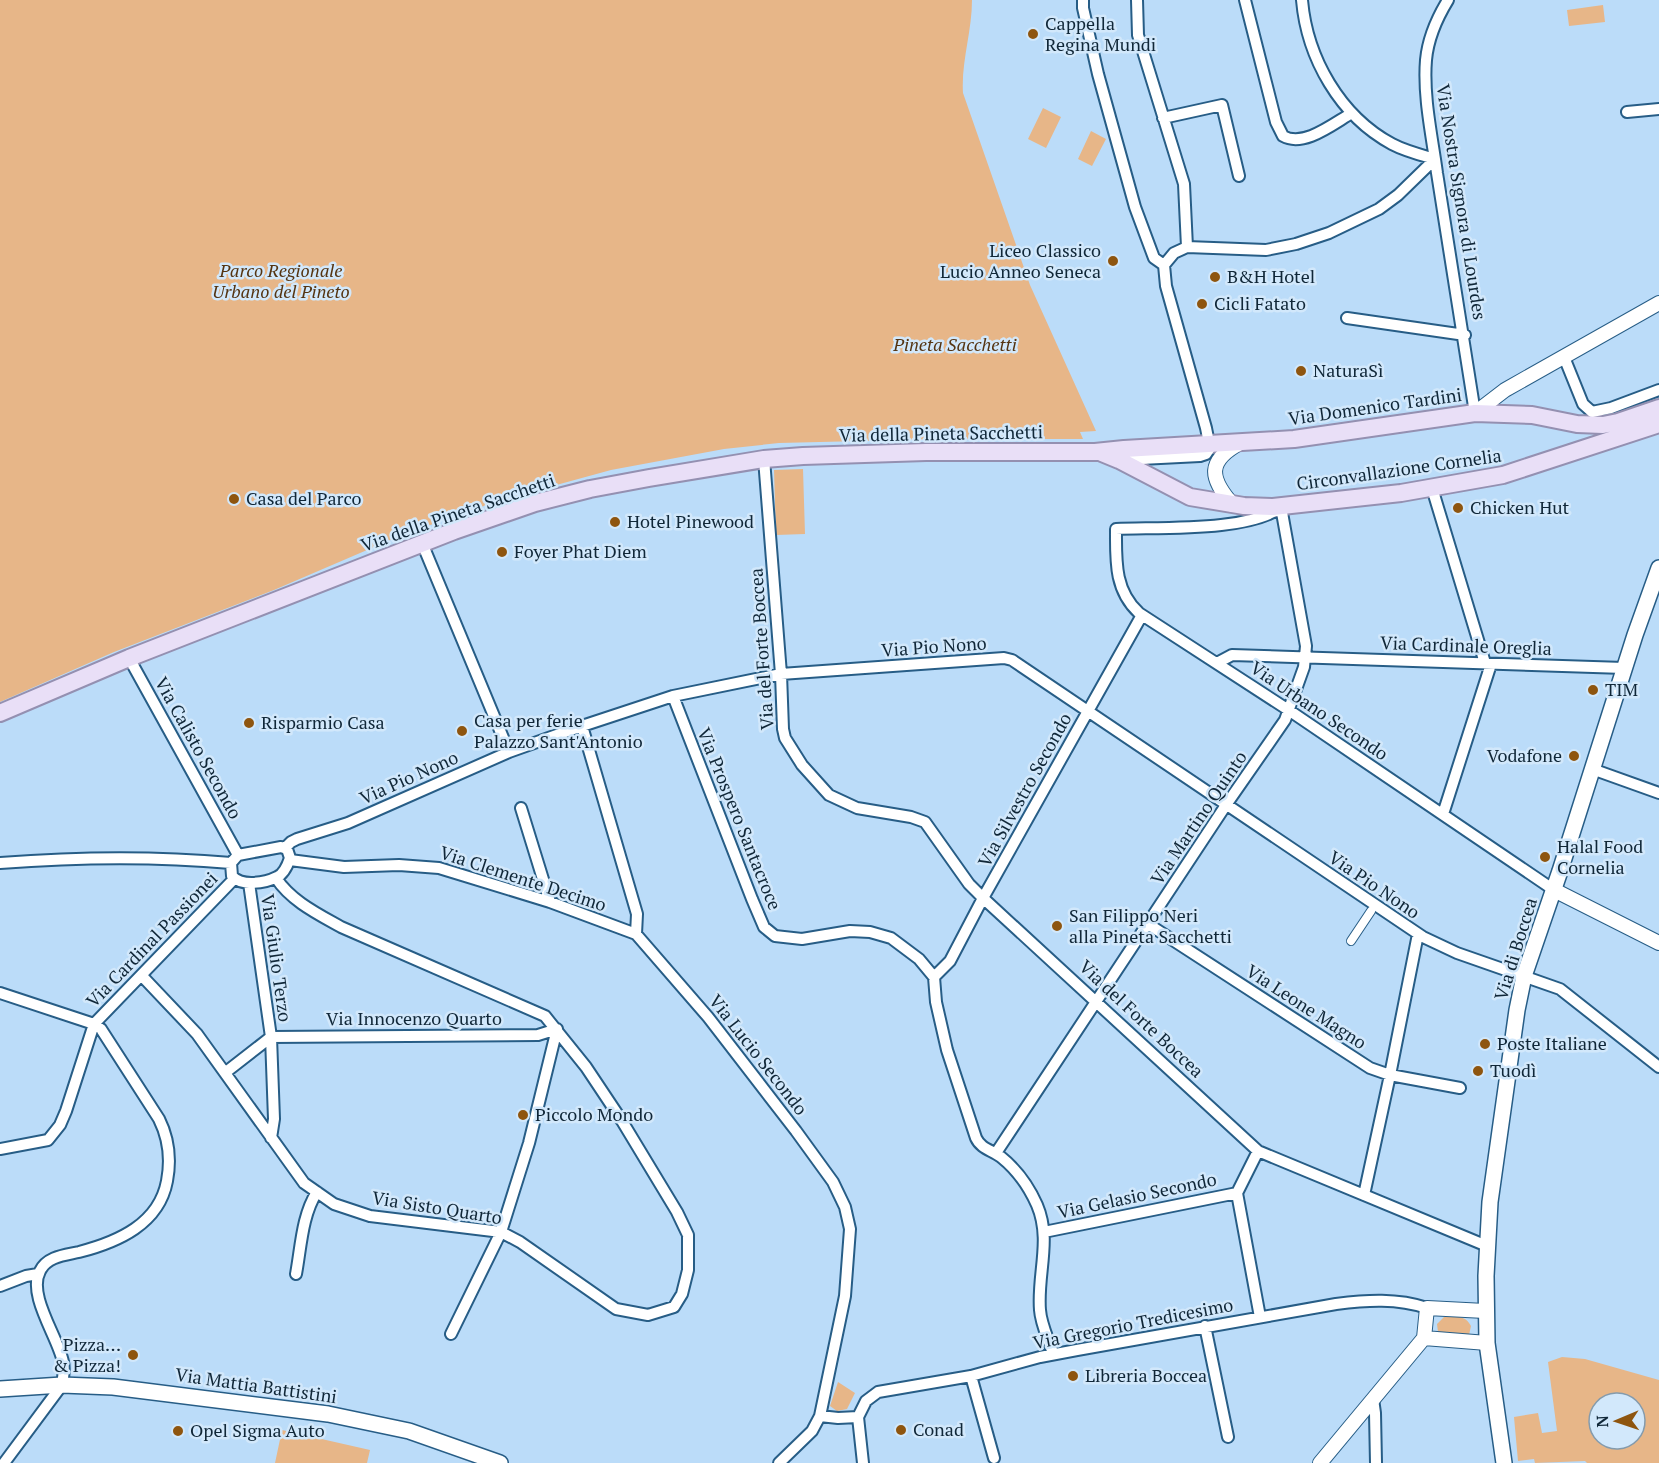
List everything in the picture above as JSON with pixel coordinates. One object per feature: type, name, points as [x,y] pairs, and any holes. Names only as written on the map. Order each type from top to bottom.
[{"type":"main road","points":[[1475,412],[1524,414],[1597,426],[1618,422],[1659,408]]},
{"type":"main road","name":"Via Domenico Tardini","points":[[1098,452],[1112,449],[1294,439],[1475,412]]},
{"type":"main road","name":"Circonvallazione Cornelia","points":[[1098,452],[1119,460],[1190,497],[1233,505],[1281,507],[1432,488],[1512,473],[1659,424]]},
{"type":"main road","name":"Via della Pineta Sacchetti","points":[[0,713],[129,657],[422,543],[517,509],[590,489],[764,459],[903,452],[1098,452]]},
{"type":"main road","name":"Via di Boccea","points":[[1504,1463],[1487,1343],[1485,1311],[1490,1202],[1517,1010],[1524,976],[1554,890],[1624,668],[1653,604],[1659,568]]},
{"type":"main road","name":"Via Mattia Battistini","points":[[0,1389],[62,1385],[138,1390],[328,1414],[409,1431],[500,1463]]},
{"type":"street","points":[[1083,0],[1098,74],[1136,207],[1152,254],[1156,261],[1164,265]]},
{"type":"street","points":[[1137,0],[1138,35],[1184,184],[1187,247]]},
{"type":"street","points":[[1245,0],[1276,122],[1283,136],[1292,140],[1304,138],[1352,113]]},
{"type":"street","points":[[1302,0],[1308,34],[1318,60],[1333,88],[1352,113],[1389,142],[1411,152],[1436,159]]},
{"type":"street","name":"Via Nostra Signora di Lourdes","points":[[1448,0],[1434,28],[1426,60],[1427,98],[1475,412]]},
{"type":"street","points":[[1163,118],[1222,105],[1239,176]]},
{"type":"street","points":[[1627,112],[1659,109]]},
{"type":"street","points":[[1210,444],[1166,286],[1164,265],[1174,253],[1187,247],[1260,251],[1286,247],[1318,237],[1357,221],[1378,209],[1398,195],[1436,159]]},
{"type":"street","name":"Via Domenico Tardini","points":[[1475,412],[1505,390],[1659,303]]},
{"type":"street","points":[[1347,318],[1465,335]]},
{"type":"street","points":[[1564,357],[1583,404],[1592,412],[1611,408],[1659,390]]},
{"type":"street","points":[[1233,505],[1218,485],[1215,469],[1222,455],[1242,442]]},
{"type":"street","name":"Via Domenico Tardini","points":[[1119,460],[1203,456],[1208,453],[1210,444]]},
{"type":"street","name":"Via del Forte Boccea","points":[[764,459],[785,738],[816,783],[829,795],[857,808],[911,816],[925,822],[969,884],[983,898],[1258,1150],[1487,1246]]},
{"type":"street","points":[[1432,488],[1488,663],[1443,814]]},
{"type":"street","points":[[1281,507],[1305,638],[1306,656]]},
{"type":"street","name":"Circonvallazione Cornelia","points":[[1116,528],[1229,525],[1272,513],[1281,507]]},
{"type":"street","name":"Via Urbano Secondo","points":[[1116,528],[1116,567],[1119,583],[1128,600],[1142,615],[1290,711],[1554,890]]},
{"type":"street","points":[[422,543],[509,752]]},
{"type":"street","name":"Via Silvestro Secondo","points":[[934,977],[950,961],[1142,615]]},
{"type":"street","name":"Via Cardinale Oreglia","points":[[1217,663],[1232,655],[1624,668]]},
{"type":"street","name":"Via Martino Quinto","points":[[996,1153],[1290,711],[1306,656]]},
{"type":"street","name":"Via Calisto Secondo","points":[[129,657],[234,859],[230,870],[234,879]]},
{"type":"street","name":"Via Pio Nono","points":[[285,848],[297,839],[352,821],[509,752],[673,696],[781,674],[1004,658],[1012,660],[1418,934],[1457,953],[1566,992],[1659,1066]]},
{"type":"street","name":"Via Prospero Santacroce","points":[[673,696],[756,909],[767,931],[775,936],[795,939],[857,931],[882,934],[914,953],[934,977]]},
{"type":"street","points":[[582,726],[637,914],[636,934]]},
{"type":"street","points":[[1592,769],[1659,793]]},
{"type":"street","points":[[521,808],[550,902]]},
{"type":"street","points":[[0,863],[96,858],[234,859],[276,848],[285,848],[290,853],[290,860],[284,872],[276,878],[249,883],[234,879]]},
{"type":"street","name":"Via Clemente Decimo","points":[[290,860],[344,867],[399,865],[431,867],[550,902],[636,934]]},
{"type":"street","name":"Via Sisto Quarto","points":[[142,976],[197,1034],[304,1183],[334,1204],[370,1216],[501,1232],[520,1242],[616,1309],[648,1316],[674,1307],[682,1294],[688,1270],[688,1235],[677,1212],[622,1121],[586,1067],[546,1016],[341,927],[313,912],[284,888],[276,878]]},
{"type":"street","name":"Via Cardinal Passionei","points":[[94,1024],[234,879]]},
{"type":"street","name":"Via Giulio Terzo","points":[[249,883],[270,1037],[274,1119],[271,1138]]},
{"type":"street","points":[[1554,890],[1659,943]]},
{"type":"street","points":[[1351,941],[1371,911]]},
{"type":"street","name":"Via Leone Magno","points":[[1148,924],[1370,1068],[1390,1075],[1460,1088]]},
{"type":"street","name":"Via Lucio Secondo","points":[[636,934],[708,1017],[796,1131],[832,1182],[845,1208],[850,1229],[845,1296],[820,1416],[812,1431],[779,1463]]},
{"type":"street","points":[[1364,1195],[1418,934]]},
{"type":"street","points":[[934,977],[936,1002],[947,1050],[978,1143],[996,1153],[1013,1168],[1027,1187],[1038,1208],[1044,1232],[1040,1310],[1053,1354]]},
{"type":"street","points":[[0,993],[94,1024],[104,1032],[164,1128],[170,1158],[166,1185],[157,1208],[144,1222],[113,1241],[48,1261],[38,1274],[40,1300],[63,1363],[62,1385],[4,1463]]},
{"type":"street","points":[[0,1149],[48,1140],[60,1125],[94,1024]]},
{"type":"street","points":[[451,1335],[501,1232],[529,1143],[557,1029]]},
{"type":"street","name":"Via Innocenzo Quarto","points":[[270,1037],[538,1035],[557,1029]]},
{"type":"street","points":[[226,1072],[270,1037]]},
{"type":"street","points":[[1258,1150],[1237,1193],[1260,1317]]},
{"type":"street","points":[[296,1274],[310,1202],[316,1192]]},
{"type":"street","name":"Via Gelasio Secondo","points":[[1044,1232],[1237,1193]]},
{"type":"street","points":[[0,1286],[38,1274]]},
{"type":"street","name":"Via Gregorio Tredicesimo","points":[[858,1417],[866,1401],[878,1392],[971,1376],[1053,1354],[1205,1326],[1375,1299],[1411,1303],[1427,1308]]},
{"type":"street","points":[[1320,1463],[1424,1338],[1427,1308],[1485,1311]]},
{"type":"street","points":[[1205,1326],[1228,1437]]},
{"type":"street","points":[[1424,1338],[1487,1343]]},
{"type":"street","points":[[971,1376],[994,1458]]},
{"type":"street","points":[[1373,1399],[1377,1463]]},
{"type":"street","points":[[820,1416],[858,1417],[863,1463]]},
{"type":"green space","name":"Parco Regionale Urbano del Pineto","points":[[0,0],[972,0],[963,93],[1030,285],[1096,431],[1080,432],[1083,439],[943,439],[779,443],[724,449],[611,470],[498,501],[402,535],[274,590],[114,652],[0,702]]},
{"type":"green space","points":[[1603,5],[1605,22],[1569,26],[1567,10]]},
{"type":"green space","points":[[1043,108],[1061,117],[1046,148],[1028,139]]},
{"type":"green space","points":[[1091,131],[1106,139],[1092,166],[1078,159]]},
{"type":"green space","points":[[803,469],[805,534],[776,535],[774,470]]},
{"type":"green space","points":[[1444,1317],[1459,1317],[1469,1322],[1471,1326],[1469,1335],[1443,1336],[1438,1332],[1437,1324]]},
{"type":"green space","points":[[1562,1357],[1585,1359],[1659,1380],[1659,1463],[1587,1463],[1585,1461],[1535,1463],[1534,1459],[1518,1461],[1514,1417],[1538,1413],[1542,1433],[1557,1431],[1548,1362]]},
{"type":"green space","points":[[838,1382],[855,1393],[847,1409],[837,1411],[830,1406]]},
{"type":"green space","points":[[282,1430],[370,1450],[367,1463],[275,1463]]},
{"type":"place","name":"Cappella Regina Mundi","points":[[1033,34]]},
{"type":"place","name":"Liceo Classico Lucio Anneo Seneca","points":[[1113,261]]},
{"type":"place","name":"B&H Hotel","points":[[1215,277]]},
{"type":"place","name":"Cicli Fatato","points":[[1202,304]]},
{"type":"place","name":"NaturaSì","points":[[1301,371]]},
{"type":"place","name":"Casa del Parco","points":[[234,499]]},
{"type":"place","name":"Chicken Hut","points":[[1458,508]]},
{"type":"place","name":"Hotel Pinewood","points":[[615,522]]},
{"type":"place","name":"Foyer Phat Diem","points":[[502,552]]},
{"type":"place","name":"TIM","points":[[1593,690]]},
{"type":"place","name":"Risparmio Casa","points":[[249,723]]},
{"type":"place","name":"Casa per ferie Palazzo Sant'Antonio","points":[[462,731]]},
{"type":"place","name":"Vodafone","points":[[1574,756]]},
{"type":"place","name":"Halal Food Cornelia","points":[[1545,857]]},
{"type":"place","name":"San Filippo Neri alla Pineta Sacchetti","points":[[1057,926]]},
{"type":"place","name":"Poste Italiane","points":[[1485,1044]]},
{"type":"place","name":"Tuodì","points":[[1478,1071]]},
{"type":"place","name":"Piccolo Mondo","points":[[523,1115]]},
{"type":"place","name":"Pizza... & Pizza!","points":[[133,1355]]},
{"type":"place","name":"Libreria Boccea","points":[[1073,1376]]},
{"type":"place","name":"Conad","points":[[901,1430]]},
{"type":"place","name":"Opel Sigma Auto","points":[[178,1431]]},
{"type":"park label","name":"Pineta Sacchetti","points":[[955,345]]}]
